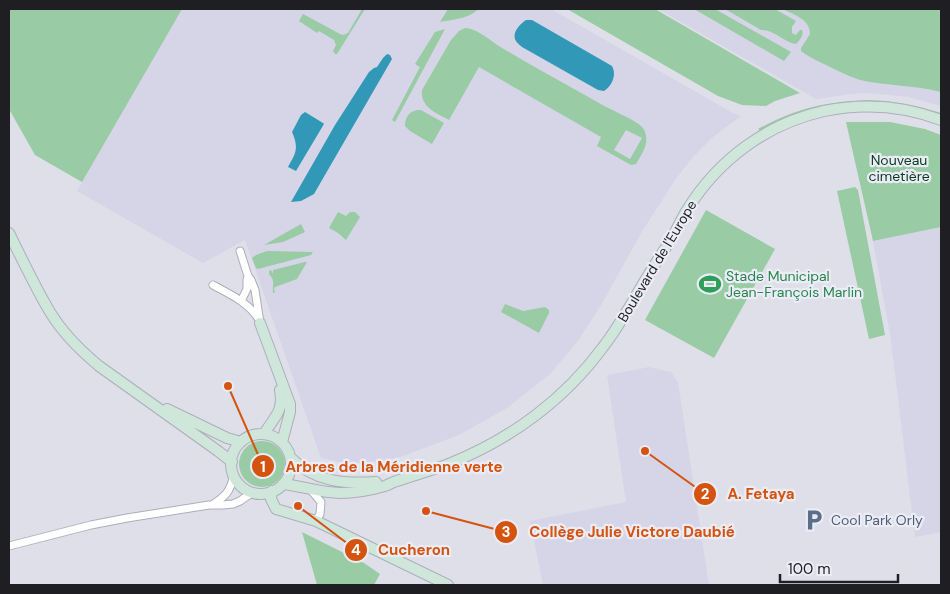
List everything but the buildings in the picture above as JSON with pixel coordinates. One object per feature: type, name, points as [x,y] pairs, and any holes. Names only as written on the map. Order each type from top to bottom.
[{"type":"main road","name":"Boulevard de l'Europe","points":[[283,484],[342,493],[385,486],[449,464],[488,446],[527,422],[566,389],[603,348],[671,240],[686,211],[699,193],[723,165],[747,145],[775,128],[796,119],[826,111],[850,108],[901,109],[941,120]]},
{"type":"main road","points":[[9,233],[50,313],[85,354],[232,462]]},
{"type":"main road","points":[[260,323],[290,404],[290,412],[282,442]]},
{"type":"main road","points":[[264,434],[277,414],[282,401],[276,364]]},
{"type":"main road","points":[[144,398],[209,430],[241,442]]},
{"type":"main road","points":[[264,434],[270,435],[282,442],[291,458],[290,472],[283,484],[272,492],[253,492],[242,486],[234,475],[232,462],[234,451],[248,437],[264,434]]},
{"type":"main road","name":"Boulevard de l'Europe","points":[[291,458],[297,465],[307,471],[338,482],[358,484],[396,481]]},
{"type":"main road","points":[[272,492],[271,499],[276,509],[316,521],[448,585]]},
{"type":"street","points":[[240,251],[248,276],[255,290],[260,323]]},
{"type":"street","points":[[241,301],[247,290],[246,280],[248,276]]},
{"type":"street","points":[[213,285],[241,301],[254,312],[260,323]]},
{"type":"street","points":[[212,505],[227,493],[234,475]]},
{"type":"street","points":[[310,488],[321,502],[322,507],[316,521]]},
{"type":"street","points":[[9,546],[100,523],[212,505],[233,504],[253,492]]},
{"type":"shaded area","points":[[179,9],[551,9],[741,116],[713,137],[692,158],[675,180],[643,230],[601,305],[578,341],[550,374],[507,408],[459,435],[395,459],[348,464],[321,458],[245,240],[203,263],[77,191]]},
{"type":"shaded area","points":[[658,9],[941,9],[941,106],[908,97],[870,93],[816,99]]},
{"type":"shaded area","points":[[941,227],[941,532],[915,537],[890,334],[873,241]]},
{"type":"shaded area","points":[[649,367],[671,372],[678,382],[709,585],[543,585],[530,521],[626,502],[607,375]]},
{"type":"green space","points":[[9,9],[182,9],[82,182],[35,155],[9,109]]},
{"type":"green space","points":[[362,9],[365,9],[337,54],[333,51],[336,45],[334,40],[319,31],[317,33],[299,21],[303,14],[343,35],[348,33]]},
{"type":"green space","points":[[448,9],[478,9],[466,17],[440,22]]},
{"type":"green space","points":[[567,9],[655,9],[800,93],[766,106],[742,105],[718,96]]},
{"type":"green space","points":[[694,9],[715,9],[791,52],[784,61]]},
{"type":"green space","points":[[725,9],[775,9],[796,21],[792,27],[792,33],[796,35],[802,30],[802,36],[796,44],[791,43],[770,31],[761,30]]},
{"type":"green space","points":[[783,9],[941,9],[941,92],[860,80],[812,58],[801,51],[810,34],[807,25],[801,18]]},
{"type":"green space","points":[[465,28],[480,33],[526,62],[640,125],[645,133],[646,142],[636,164],[631,165],[597,146],[601,137],[479,67],[449,120],[430,109],[424,101],[422,90],[451,40],[459,31]],"holes":[[[626,130],[642,138],[630,159],[614,150]]]},
{"type":"green space","points":[[445,29],[395,122],[392,120],[420,67],[415,64],[435,32]]},
{"type":"green space","points":[[868,100],[914,106],[941,113],[941,115],[899,105],[785,118],[760,131],[758,129],[785,116],[811,107],[838,102]]},
{"type":"green space","points":[[421,110],[444,123],[432,144],[405,126],[408,115]]},
{"type":"green space","name":"Nouveau cimetière","points":[[846,122],[890,122],[925,129],[941,135],[941,227],[873,241]]},
{"type":"green space","points":[[855,187],[858,190],[885,335],[869,339],[837,191]]},
{"type":"green space","name":"Stade Municipal Jean-François Marlin","points":[[706,210],[775,249],[714,358],[645,320]]},
{"type":"green space","points":[[338,212],[346,216],[350,212],[355,212],[360,217],[346,240],[329,228]]},
{"type":"green space","points":[[301,224],[305,232],[283,242],[264,245]]},
{"type":"green space","points":[[267,251],[313,252],[311,255],[256,268],[252,258]]},
{"type":"green space","points":[[307,262],[297,279],[275,287],[275,292],[273,293],[273,281],[269,271],[271,270],[273,274],[273,270]]},
{"type":"green space","points":[[505,304],[523,311],[545,307],[549,310],[549,313],[539,333],[501,312]]},
{"type":"green space","points":[[267,441],[279,447],[284,455],[284,473],[279,481],[271,486],[257,487],[245,481],[240,473],[239,459],[245,447],[253,442]]},
{"type":"green space","points":[[302,532],[364,563],[380,574],[374,585],[317,585]]},
{"type":"water","points":[[526,20],[532,20],[612,66],[614,77],[609,86],[604,91],[598,90],[522,47],[516,42],[515,32]]},
{"type":"water","points":[[387,54],[392,59],[314,194],[301,201],[291,202],[335,125],[369,72],[377,67]]},
{"type":"water","points":[[305,112],[324,124],[296,171],[288,167],[296,150],[292,132],[301,115]]},
{"type":"place","name":"Stade Municipal Jean-François Marlin","points":[[710,284]]},
{"type":"place","name":"Arbres de la Méridienne verte","points":[[228,386]]},
{"type":"place","name":"A. Fetaya","points":[[645,451]]},
{"type":"place","name":"Cucheron","points":[[298,506]]},
{"type":"place","name":"Collège Julie Victore Daubié","points":[[426,511]]},
{"type":"place","name":"Cool Park Orly","points":[[814,520]]}]
